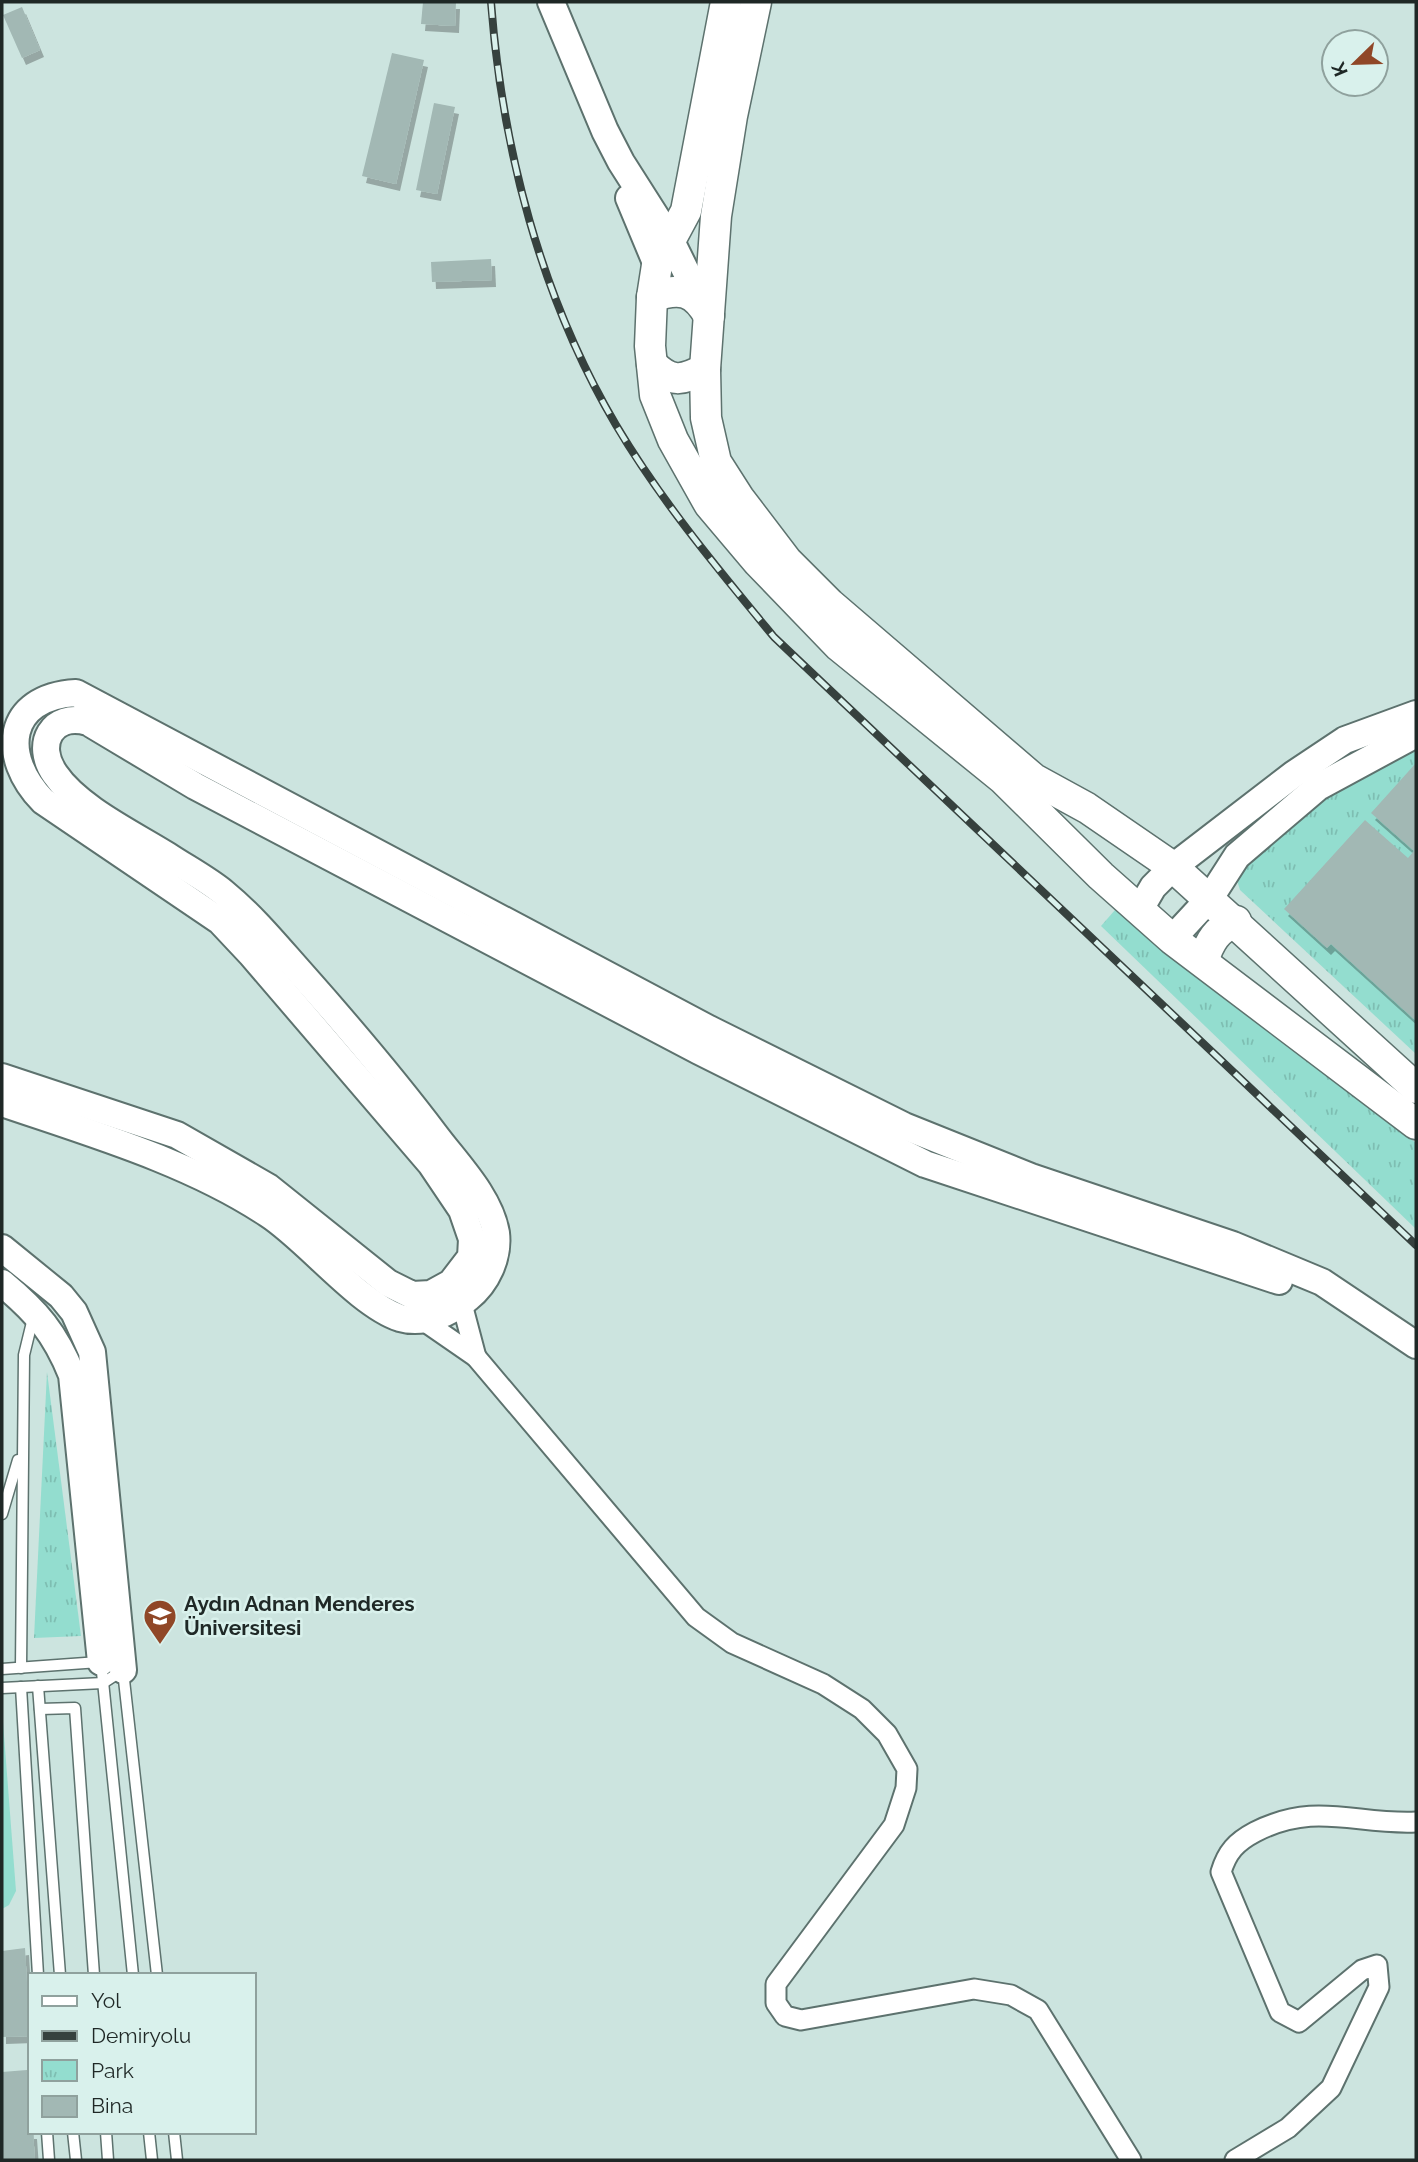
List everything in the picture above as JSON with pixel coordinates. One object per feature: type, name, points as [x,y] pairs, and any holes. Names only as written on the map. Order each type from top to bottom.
[{"type":"main road","points":[[726,2],[686,211],[664,252],[652,297],[655,395],[673,440],[709,504],[758,562],[839,646],[1003,779],[1139,911],[1171,939],[1416,1124]]},
{"type":"main road","points":[[755,2],[732,116],[704,307],[706,418],[716,462],[739,498],[787,561],[830,604],[1034,779],[1087,808],[1173,867],[1236,921],[1416,1088]]},
{"type":"main road","points":[[652,297],[667,292],[687,293],[704,307]]},
{"type":"main road","points":[[652,364],[664,376],[678,379],[705,369]]},
{"type":"main road","points":[[1203,961],[1209,942],[1221,928],[1236,921]]},
{"type":"street","points":[[551,2],[621,162],[664,252],[704,307]]},
{"type":"street","points":[[2,1077],[177,1135],[268,1187],[388,1283],[412,1295],[430,1294],[451,1283],[471,1257],[472,1239],[462,1210],[431,1164],[251,954],[219,921],[43,802],[31,789],[23,775],[15,738],[25,710],[48,697],[76,693],[709,1029],[904,1126],[1031,1177],[1233,1245],[1322,1282],[1416,1345]]},
{"type":"street","points":[[1139,911],[1153,887],[1173,867],[1294,774],[1345,740],[1416,714]]},
{"type":"street","points":[[2,1103],[166,1160],[269,1214],[363,1295],[400,1318],[440,1316],[462,1304],[488,1276],[495,1255],[496,1234],[490,1212],[471,1183],[377,1058],[258,925],[223,892],[72,794],[52,772],[45,749],[50,732],[61,721],[74,719],[88,722],[206,793],[698,1051],[925,1164],[1311,1291],[1390,1342],[1416,1363]]},
{"type":"street","points":[[1171,939],[1210,898],[1237,856],[1318,787],[1416,734]]},
{"type":"street","points":[[2,1248],[61,1296],[75,1312],[92,1352],[109,1672]]},
{"type":"street","points":[[2,1283],[35,1310],[60,1344],[72,1375],[109,1672]]},
{"type":"street","points":[[462,1304],[476,1357]]},
{"type":"street","points":[[421,1319],[476,1357],[695,1617],[732,1643],[823,1684],[862,1709],[887,1734],[907,1769],[906,1788],[894,1825],[776,1984],[776,2003],[785,2016],[801,2020],[974,1989],[1011,1996],[1038,2010],[1131,2160]]},
{"type":"street","points":[[1235,2160],[1288,2128],[1331,2088],[1378,1987],[1377,1965],[1362,1970],[1299,2022],[1280,2012],[1222,1872],[1227,1852],[1282,1818],[1336,1815],[1392,1823],[1416,1822]]},
{"type":"lane","points":[[20,1668],[24,1355],[35,1310]]},
{"type":"lane","points":[[2,1514],[22,1446]]},
{"type":"lane","points":[[2,1669],[109,1672]]},
{"type":"lane","points":[[2,1688],[38,1686],[109,1672]]},
{"type":"lane","points":[[109,1672],[133,1973]]},
{"type":"lane","points":[[109,1672],[157,1973]]},
{"type":"lane","points":[[38,1686],[60,1973]]},
{"type":"lane","points":[[21,1687],[38,1973]]},
{"type":"lane","points":[[40,1709],[75,1708],[94,1973]]},
{"type":"lane","points":[[47,2134],[48,2160]]},
{"type":"lane","points":[[73,2134],[76,2160]]},
{"type":"lane","points":[[106,2134],[108,2160]]},
{"type":"lane","points":[[149,2134],[152,2160]]},
{"type":"lane","points":[[174,2134],[177,2160]]},
{"type":"green space","points":[[1416,747],[1416,1054],[1240,890],[1236,877],[1341,779]]},
{"type":"green space","points":[[1115,910],[1416,1143],[1416,1229],[1101,926]]},
{"type":"green space","points":[[47,1372],[81,1636],[34,1638]]},
{"type":"green space","points":[[2,1709],[16,1891],[9,1905],[2,1909]]},
{"type":"building","points":[[423,2],[456,2],[455,26],[421,24]]},
{"type":"building","points":[[22,7],[40,50],[22,58],[3,15]]},
{"type":"building","points":[[392,53],[424,60],[396,184],[362,176]]},
{"type":"building","points":[[434,103],[455,107],[437,194],[416,190]]},
{"type":"building","points":[[491,259],[492,280],[432,282],[431,262]]},
{"type":"building","points":[[1416,763],[1416,1021],[1331,944],[1327,948],[1284,909],[1365,820],[1408,858],[1414,851],[1371,813]]},
{"type":"building","points":[[25,1948],[28,2036],[2,2037],[2,1951]]},
{"type":"building","points":[[27,2070],[28,2134],[33,2134],[35,2160],[2,2160],[2,2072]]},
{"type":"railway","points":[[491,2],[496,57],[516,167],[546,274],[566,326],[616,425],[671,508],[774,637],[1416,1245]]},
{"type":"place","name":"Aydın Adnan Menderes Üniversitesi","points":[[160,1646]]}]
